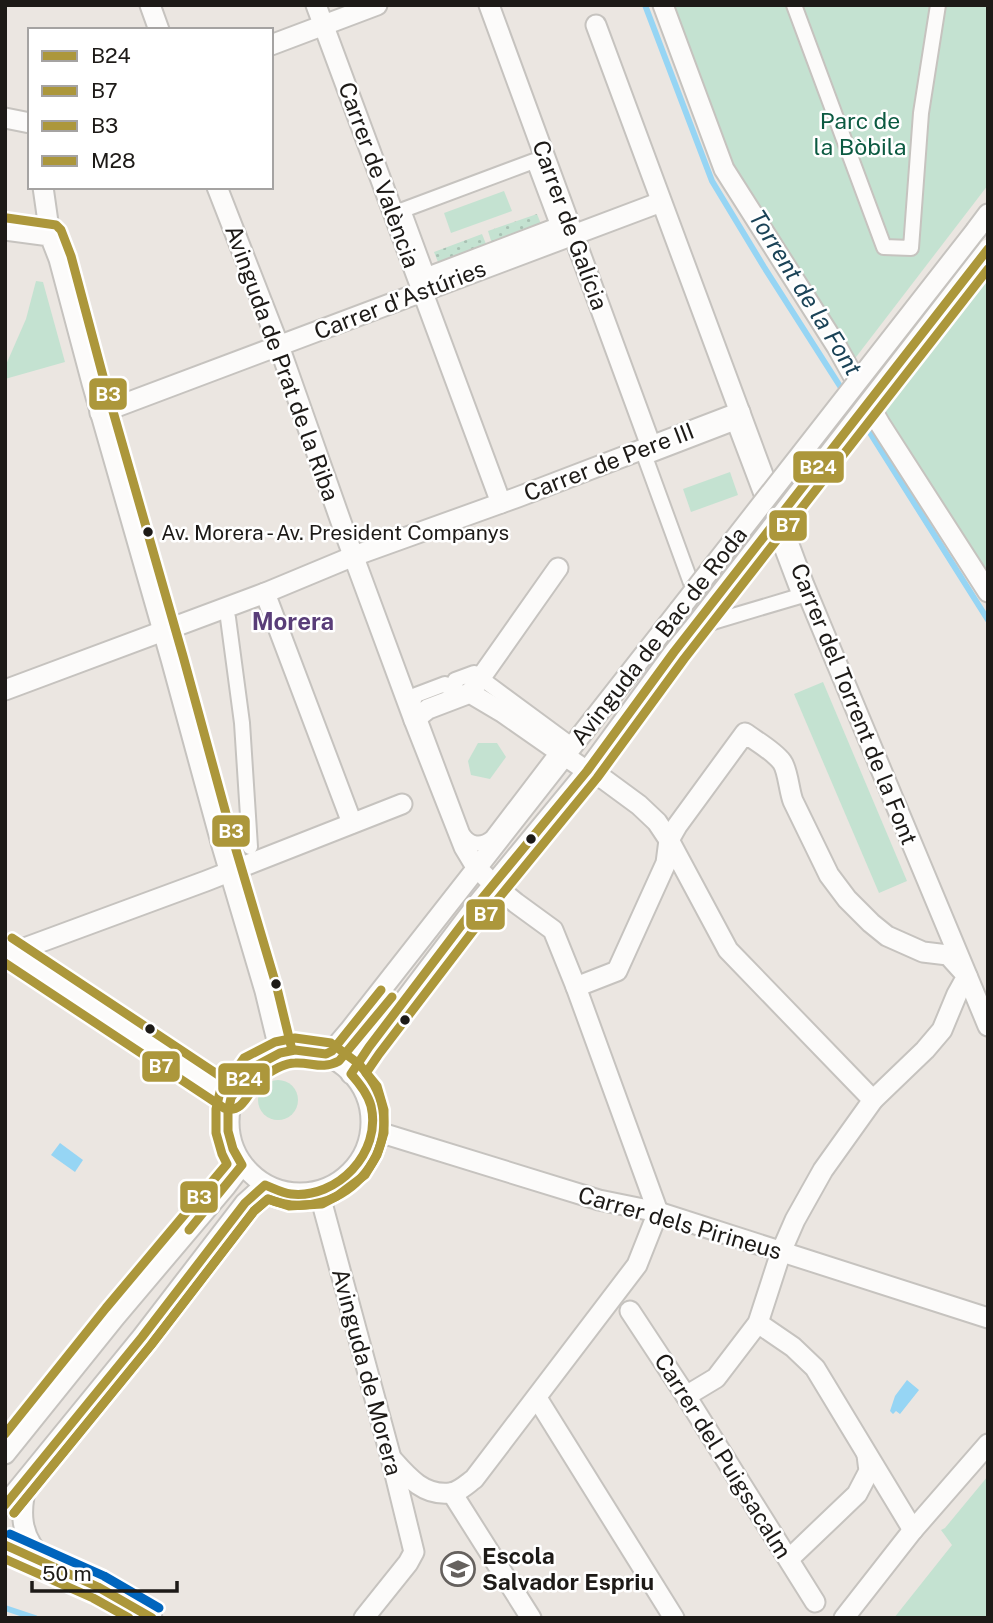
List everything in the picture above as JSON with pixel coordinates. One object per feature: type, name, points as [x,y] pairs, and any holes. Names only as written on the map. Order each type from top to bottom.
[{"type":"street","points":[[150,5],[158,28]]},
{"type":"street","name":"Carrer de València","points":[[316,5],[501,503]]},
{"type":"street","points":[[273,44],[377,5]]},
{"type":"street","name":"Carrer de Galícia","points":[[489,5],[648,451]]},
{"type":"street","points":[[663,5],[724,169],[837,347],[880,424],[988,592]]},
{"type":"street","points":[[794,5],[884,247],[911,248],[921,113],[938,5]]},
{"type":"street","name":"Carrer del Torrent de la Font","points":[[596,25],[804,585],[988,1026]]},
{"type":"street","points":[[5,118],[28,123]]},
{"type":"street","points":[[534,161],[558,225],[428,275],[403,210],[534,161]]},
{"type":"street","points":[[43,189],[50,236],[59,259],[229,872],[265,991],[279,1053]]},
{"type":"street","name":"Avinguda de Prat de la Riba","points":[[218,189],[279,346],[354,556],[464,847],[476,867],[494,885],[553,930],[658,1212]]},
{"type":"street","name":"Carrer d'Astúries","points":[[100,413],[661,202]]},
{"type":"street","name":"Avinguda de Bac de Roda","points":[[326,1054],[332,1051],[349,1031],[562,754],[679,610],[988,214]]},
{"type":"street","points":[[5,230],[50,236]]},
{"type":"street","name":"Avinguda de Bac de Roda","points":[[352,1074],[369,1047],[479,902],[587,771],[658,673],[988,249]]},
{"type":"street","name":"Carrer de Pere III","points":[[5,690],[265,593],[354,556],[648,451],[740,412]]},
{"type":"street","points":[[734,424],[800,596],[706,624],[648,451],[734,424]]},
{"type":"street","points":[[558,568],[475,686],[428,709],[416,718],[462,833],[467,840],[476,844],[492,838],[562,754]]},
{"type":"street","points":[[265,593],[352,823]]},
{"type":"street","points":[[228,618],[242,723],[250,847]]},
{"type":"street","points":[[475,686],[502,712],[587,771],[606,780],[657,822],[728,950],[873,1100]]},
{"type":"street","points":[[576,987],[617,971],[666,863],[669,840],[745,733],[783,763],[793,801],[829,875],[848,899],[887,936],[923,952],[948,955],[967,976],[942,1030],[873,1100],[824,1170],[795,1220],[781,1252],[758,1323],[716,1378],[686,1396]]},
{"type":"street","points":[[8,950],[229,872],[402,804]]},
{"type":"street","points":[[8,950],[230,1098]]},
{"type":"street","points":[[295,1050],[326,1054],[352,1074],[366,1092],[372,1111],[372,1130],[366,1151],[355,1169],[318,1192],[291,1194],[265,1185],[242,1165],[233,1149],[228,1131],[230,1098],[252,1068],[279,1053],[295,1050]]},
{"type":"street","name":"Carrer dels Pirineus","points":[[372,1130],[599,1200],[658,1212],[988,1318]]},
{"type":"street","points":[[5,1454],[242,1165]]},
{"type":"street","points":[[5,1505],[142,1337],[245,1203],[265,1185]]},
{"type":"street","name":"Avinguda de Morera","points":[[318,1192],[414,1552],[364,1618]]},
{"type":"street","points":[[391,1458],[419,1487],[432,1491],[452,1493],[474,1479],[637,1265],[658,1212]]},
{"type":"street","name":"Carrer del Puigsacalm","points":[[630,1311],[815,1602]]},
{"type":"street","points":[[758,1323],[793,1347],[814,1368],[914,1530]]},
{"type":"street","points":[[537,1398],[674,1618]]},
{"type":"street","points":[[844,1618],[914,1530],[988,1444]]},
{"type":"street","points":[[789,1559],[857,1494],[869,1471],[867,1455]]},
{"type":"street","points":[[30,1475],[21,1511],[26,1533],[35,1552],[52,1565]]},
{"type":"street","points":[[452,1493],[531,1618]]},
{"type":"street","points":[[5,1545],[93,1583],[152,1618]]},
{"type":"green space","name":"Parc de la Bòbila","points":[[669,5],[988,5],[988,185],[853,361],[735,175]]},
{"type":"green space","points":[[504,191],[512,211],[451,233],[444,213]]},
{"type":"green space","points":[[537,214],[543,229],[493,247],[488,231]]},
{"type":"green space","points":[[482,234],[488,249],[440,267],[434,252]]},
{"type":"green space","points":[[988,278],[988,577],[883,412]]},
{"type":"green space","points":[[36,281],[43,282],[65,362],[5,379],[5,367],[26,319]]},
{"type":"green space","points":[[730,472],[738,495],[691,512],[683,489]]},
{"type":"green space","points":[[823,682],[907,881],[879,893],[794,694]]},
{"type":"green space","points":[[478,743],[497,743],[506,757],[490,779],[471,775],[468,761]]},
{"type":"green space","points":[[278,1080],[286,1081],[292,1086],[297,1092],[297,1108],[292,1114],[286,1119],[278,1120],[270,1119],[264,1114],[259,1108],[258,1100],[259,1092],[264,1086],[270,1081]]},
{"type":"green space","points":[[988,1476],[988,1618],[894,1618],[952,1545],[941,1530]]},
{"type":"water","points":[[60,1143],[83,1160],[75,1172],[51,1155]]},
{"type":"water","points":[[907,1380],[919,1390],[900,1414],[896,1411],[893,1414],[890,1411],[895,1396]]},
{"type":"waterway","name":"Torrent de la Font","points":[[645,5],[712,181],[845,394]]},
{"type":"waterway","name":"Torrent de la Font","points":[[860,417],[988,620]]},
{"type":"waterway","points":[[5,1608],[35,1618]]},
{"type":"transit line","name":"B3","points":[[7,218],[56,225],[61,230],[71,256],[234,843],[277,988],[292,1050]]},
{"type":"transit line","name":"B24","points":[[5,1505],[142,1337],[245,1203],[265,1185],[291,1194],[308,1194],[324,1189],[339,1181],[363,1156],[373,1123],[371,1106],[368,1097],[351,1074],[369,1047],[479,902],[587,771],[674,652],[988,249]]},
{"type":"transit line","name":"B7","points":[[14,1513],[151,1345],[254,1211],[268,1199],[296,1205],[323,1202],[346,1190],[365,1173],[378,1150],[384,1125],[380,1099],[366,1073],[379,1054],[489,910],[597,778],[684,659],[988,269]]},
{"type":"transit line","name":"B3","points":[[12,938],[238,1088]]},
{"type":"transit line","name":"B7","points":[[5,963],[224,1108],[231,1109],[242,1104],[259,1080],[279,1067],[295,1063],[327,1065],[339,1061],[392,997]]},
{"type":"transit line","name":"B24","points":[[189,1230],[242,1165],[233,1149],[228,1131],[228,1112],[231,1098],[252,1068],[280,1053],[295,1050],[326,1054],[332,1051],[381,990]]},
{"type":"transit line","name":"B3","points":[[5,1434],[227,1164],[216,1133],[216,1109],[220,1092],[244,1058],[275,1042],[295,1038],[331,1043],[359,1064],[377,1086],[384,1110],[384,1133],[377,1155],[365,1175],[322,1204],[289,1206],[268,1199],[254,1211],[151,1345],[14,1513]]},
{"type":"transit line","points":[[10,1534],[104,1576],[159,1608]]},
{"type":"transit line","name":"B24","points":[[5,1545],[98,1587],[152,1618]]},
{"type":"transit line","name":"M28","points":[[5,1559],[93,1598],[129,1618]]},
{"type":"place","name":"Av. Morera - Av. President Companys","points":[[148,532]]},
{"type":"place","name":"Escola Salvador Espriu","points":[[458,1569]]},
{"type":"district","name":"Morera","points":[[293,622]]}]
